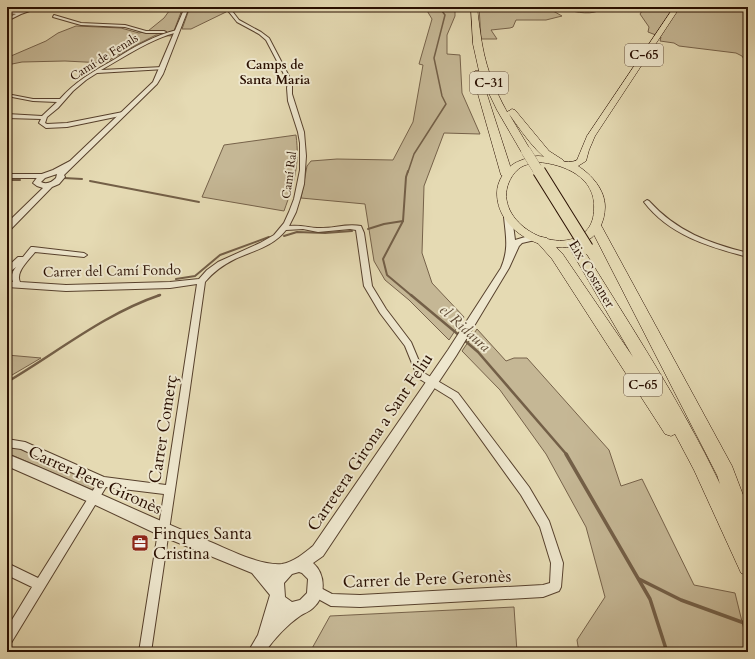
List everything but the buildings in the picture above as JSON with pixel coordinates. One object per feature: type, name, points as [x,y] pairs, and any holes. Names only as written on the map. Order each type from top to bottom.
[{"type":"highway","name":"Eix Costaner","points":[[471,7],[471,29],[489,99],[581,248],[701,464],[742,531]]},
{"type":"highway","name":"Eix Costaner","points":[[474,7],[481,71]]},
{"type":"highway","points":[[481,71],[536,143],[545,153],[562,163]]},
{"type":"highway","points":[[481,71],[478,80],[507,175]]},
{"type":"highway","name":"C-65","points":[[596,227],[725,472],[742,531],[748,566]]},
{"type":"highway","name":"C-65","points":[[537,240],[557,256],[680,441],[742,531]]},
{"type":"main road","name":"C-65","points":[[562,163],[576,164],[581,161],[584,150],[591,136],[677,7]]},
{"type":"main road","name":"C-65","points":[[507,175],[503,186],[502,195],[504,209],[508,217],[521,232],[537,240],[565,245],[576,243],[582,240],[596,227],[600,215],[600,205],[588,168],[588,144]]},
{"type":"main road","points":[[507,175],[526,161],[537,159],[562,163],[584,175],[592,183]]},
{"type":"street","points":[[7,20],[21,13],[39,7]]},
{"type":"street","points":[[38,180],[57,174],[73,163],[155,83],[163,68],[187,7]]},
{"type":"street","name":"Camí Ral","points":[[228,7],[238,21],[268,39],[290,82],[290,97],[301,132],[303,163],[296,202],[284,228]]},
{"type":"street","points":[[7,12],[21,13]]},
{"type":"street","points":[[54,16],[85,24],[125,26],[146,32],[169,33]]},
{"type":"street","name":"Camí de Fenals","points":[[44,118],[77,84],[140,46],[177,31]]},
{"type":"street","points":[[98,72],[163,68]]},
{"type":"street","points":[[7,95],[33,100],[61,101]]},
{"type":"street","points":[[7,116],[44,118],[42,123],[46,126],[67,124],[124,114]]},
{"type":"street","points":[[7,228],[50,185],[59,180],[61,177],[57,174]]},
{"type":"street","points":[[7,176],[38,180],[50,185]]},
{"type":"street","points":[[38,180],[39,196]]},
{"type":"street","points":[[647,202],[659,217],[671,226],[688,235],[716,247],[748,255]]},
{"type":"street","points":[[508,217],[511,241],[510,255]]},
{"type":"street","points":[[284,228],[303,227],[318,230],[350,227],[358,228],[361,233],[368,286],[382,311],[408,344],[421,375],[433,381]]},
{"type":"street","name":"Carrer del Camí Fondo","points":[[7,284],[66,288],[170,285],[201,281],[214,267],[268,242],[280,234],[284,228]]},
{"type":"street","points":[[510,255],[515,244],[519,241],[537,240]]},
{"type":"street","points":[[25,260],[33,249],[84,255]]},
{"type":"street","name":"Carretera Girona a Sant Feliu","points":[[299,565],[318,551],[452,353],[505,268],[510,255]]},
{"type":"street","name":"Carrer del Camí Fondo","points":[[7,271],[20,259],[25,260]]},
{"type":"street","name":"Carrer del Camí Fondo","points":[[18,285],[14,279],[16,272],[25,260]]},
{"type":"street","name":"Carrer Comerç","points":[[145,652],[201,281]]},
{"type":"street","name":"Carrer de Pere Geronès","points":[[315,591],[331,600],[360,600],[543,591],[555,587],[557,563],[545,526],[525,491],[455,396],[433,381]]},
{"type":"street","points":[[7,443],[22,445],[104,482],[170,490]]},
{"type":"street","name":"Carrer Pere Gironès","points":[[7,461],[94,497],[164,530],[257,568],[284,571]]},
{"type":"street","points":[[7,639],[104,482]]},
{"type":"street","name":"Carretera Girona a Sant Feliu","points":[[313,573],[318,551]]},
{"type":"street","points":[[256,652],[265,639],[296,609],[308,603],[315,591],[316,581],[313,573],[307,567],[299,565],[291,566],[284,571],[278,581],[277,592],[265,639]]},
{"type":"street","name":"Carrer Pere Gironès","points":[[257,568],[277,592]]},
{"type":"street","points":[[7,569],[40,585]]},
{"type":"street","points":[[277,592],[283,606],[296,609]]},
{"type":"shaded area","points":[[172,7],[183,7],[172,36],[156,35],[104,63],[65,61],[22,62],[7,65],[7,54],[11,56],[76,26],[121,28],[139,33],[148,31],[164,18]]},
{"type":"shaded area","points":[[190,7],[225,7],[226,12],[191,29],[182,29]]},
{"type":"shaded area","points":[[427,7],[455,7],[455,16],[447,35],[447,54],[460,55],[462,93],[480,134],[444,133],[424,186],[422,253],[432,283],[464,317],[449,340],[409,300],[385,280],[374,261],[365,204],[301,198],[307,166],[311,161],[337,159],[393,160],[413,122],[423,65],[419,64],[432,19],[426,9]]},
{"type":"shaded area","points":[[479,7],[546,7],[562,16],[546,20],[516,20],[513,27],[491,30],[497,39],[481,39]]},
{"type":"shaded area","points":[[562,7],[597,7],[598,11],[590,13],[580,12]]},
{"type":"shaded area","points":[[643,7],[748,7],[748,66],[742,56],[736,53],[679,46],[674,43],[660,41],[661,37],[648,32],[649,27],[640,14],[644,8]]},
{"type":"shaded area","points":[[296,135],[297,165],[291,192],[284,211],[202,197],[224,145]]},
{"type":"shaded area","points":[[477,329],[506,361],[514,358],[527,358],[609,450],[621,486],[642,479],[694,585],[735,593],[748,646],[748,652],[579,652],[577,640],[605,597],[586,527],[546,454],[500,390],[462,351]]},
{"type":"shaded area","points":[[7,355],[41,358],[7,378]]},
{"type":"shaded area","points":[[7,448],[18,448],[97,483],[92,490],[7,453]]},
{"type":"shaded area","points":[[514,607],[517,652],[310,652],[330,616]]},
{"type":"waterway","name":"el Ridaura","points":[[408,172],[414,154],[446,104],[442,96],[434,58],[445,15],[439,7]]},
{"type":"waterway","name":"el Ridaura","points":[[403,221],[406,177],[408,171]]},
{"type":"waterway","points":[[64,178],[82,179]]},
{"type":"waterway","points":[[7,180],[20,180]]},
{"type":"waterway","points":[[90,181],[199,202]]},
{"type":"waterway","points":[[368,229],[384,224],[403,221]]},
{"type":"waterway","name":"el Ridaura","points":[[403,221],[383,259],[387,275],[412,296]]},
{"type":"waterway","points":[[284,236],[297,232],[325,233],[352,231]]},
{"type":"waterway","points":[[176,279],[195,276],[220,255],[269,237]]},
{"type":"waterway","points":[[7,382],[100,323],[139,303],[160,295],[157,296]]},
{"type":"waterway","name":"el Ridaura","points":[[411,295],[460,336]]},
{"type":"waterway","name":"el Ridaura","points":[[463,339],[478,352],[567,455]]},
{"type":"waterway","name":"el Ridaura","points":[[566,454],[650,599],[667,652]]},
{"type":"waterway","points":[[639,579],[681,600],[747,624]]},
{"type":"place","name":"Finques Santa Cristina","points":[[140,543]]},
{"type":"district","name":"Camps de Santa Maria","points":[[275,72]]}]
